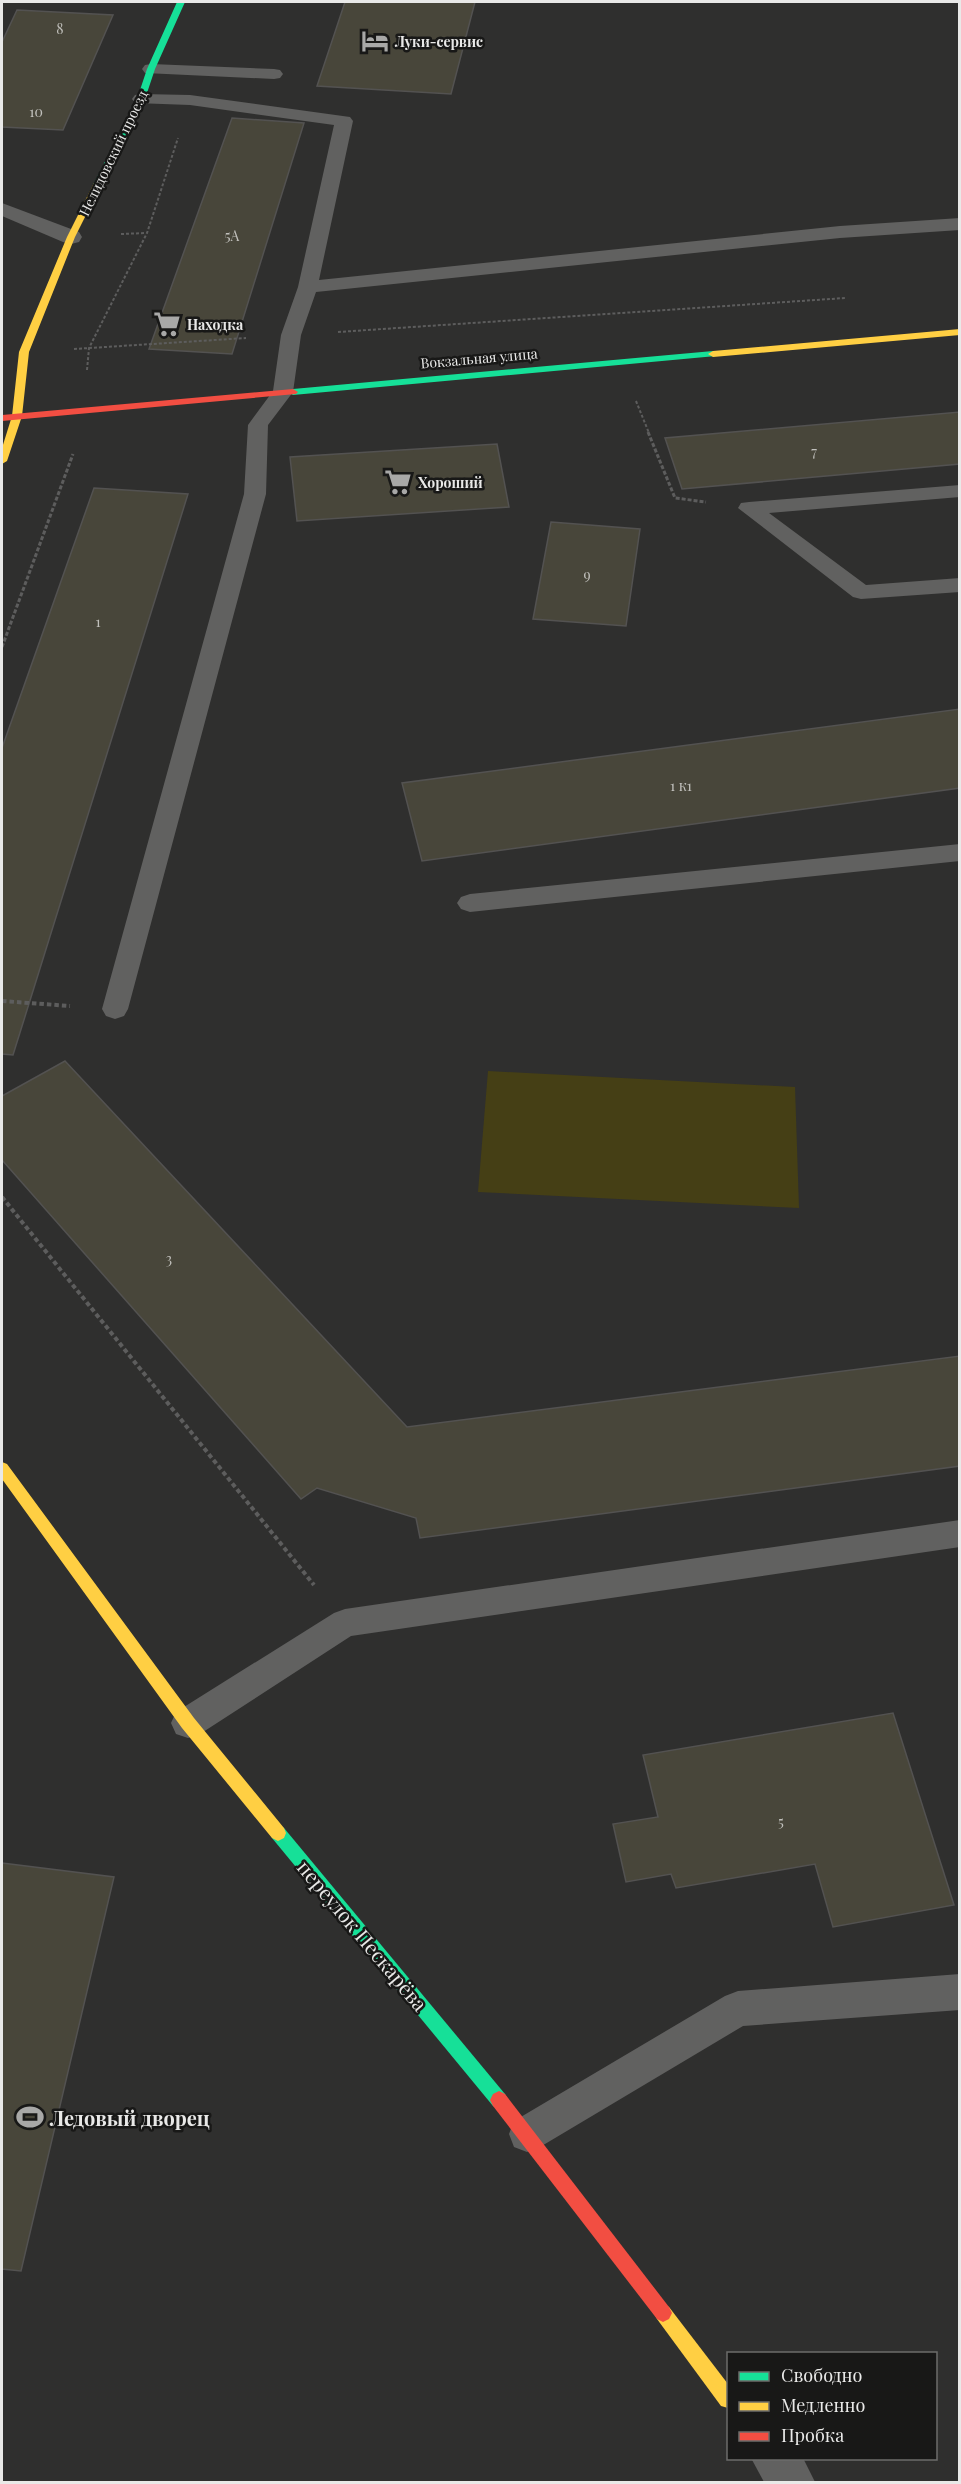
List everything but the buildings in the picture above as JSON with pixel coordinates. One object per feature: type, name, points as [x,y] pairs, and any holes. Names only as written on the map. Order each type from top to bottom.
[{"type":"street","name":"Нелидовский проезд","points":[[17,416],[24,352],[71,237],[141,99],[151,69],[181,2]]},
{"type":"street","points":[[2,209],[71,237]]},
{"type":"street","name":"Вокзальная улица","points":[[2,418],[960,332]]},
{"type":"street","points":[[2,461],[17,416]]},
{"type":"street","name":"переулок Пескарёва","points":[[2,1468],[188,1723],[527,2134],[727,2396]]},
{"type":"street","points":[[776,2460],[792,2482]]},
{"type":"lane","points":[[151,69],[274,74]]},
{"type":"lane","points":[[115,1009],[255,494],[258,425],[283,392],[291,335],[308,287],[344,121],[190,100],[141,99]]},
{"type":"lane","points":[[308,287],[840,232],[960,224]]},
{"type":"lane","points":[[748,508],[960,491]]},
{"type":"lane","points":[[748,508],[861,592],[960,585]]},
{"type":"lane","points":[[470,903],[960,852]]},
{"type":"lane","points":[[188,1723],[345,1623],[960,1533]]},
{"type":"lane","points":[[527,2134],[738,2010],[960,1992]]},
{"type":"path","points":[[2,647],[76,443],[85,410],[89,348],[147,233],[190,100]]},
{"type":"path","points":[[24,352],[852,297]]},
{"type":"path","points":[[634,396],[675,498],[748,508]]},
{"type":"path","points":[[2,1001],[115,1009]]},
{"type":"path","points":[[2,1197],[345,1623]]},
{"type":"shaded area","points":[[488,1071],[795,1087],[799,1208],[478,1192]]},
{"type":"traffic: fast","points":[[97,185],[141,99],[151,69],[181,2]]},
{"type":"traffic: fast","points":[[293,392],[713,354]]},
{"type":"traffic: fast","points":[[278,1833],[499,2100]]},
{"type":"traffic: slow","points":[[2,461],[17,416],[24,352],[71,237],[97,185]]},
{"type":"traffic: slow","points":[[713,354],[960,332]]},
{"type":"traffic: slow","points":[[2,1468],[188,1723],[278,1833]]},
{"type":"traffic: slow","points":[[663,2313],[727,2398]]},
{"type":"traffic: jam","points":[[2,418],[293,392]]},
{"type":"traffic: jam","points":[[499,2100],[663,2313]]},
{"type":"place","name":"Луки-сервис","points":[[375,41]]},
{"type":"place","name":"Находка","points":[[167,324]]},
{"type":"place","name":"Хороший","points":[[398,482]]},
{"type":"place","name":"Ледовый дворец","points":[[30,2117]]}]
